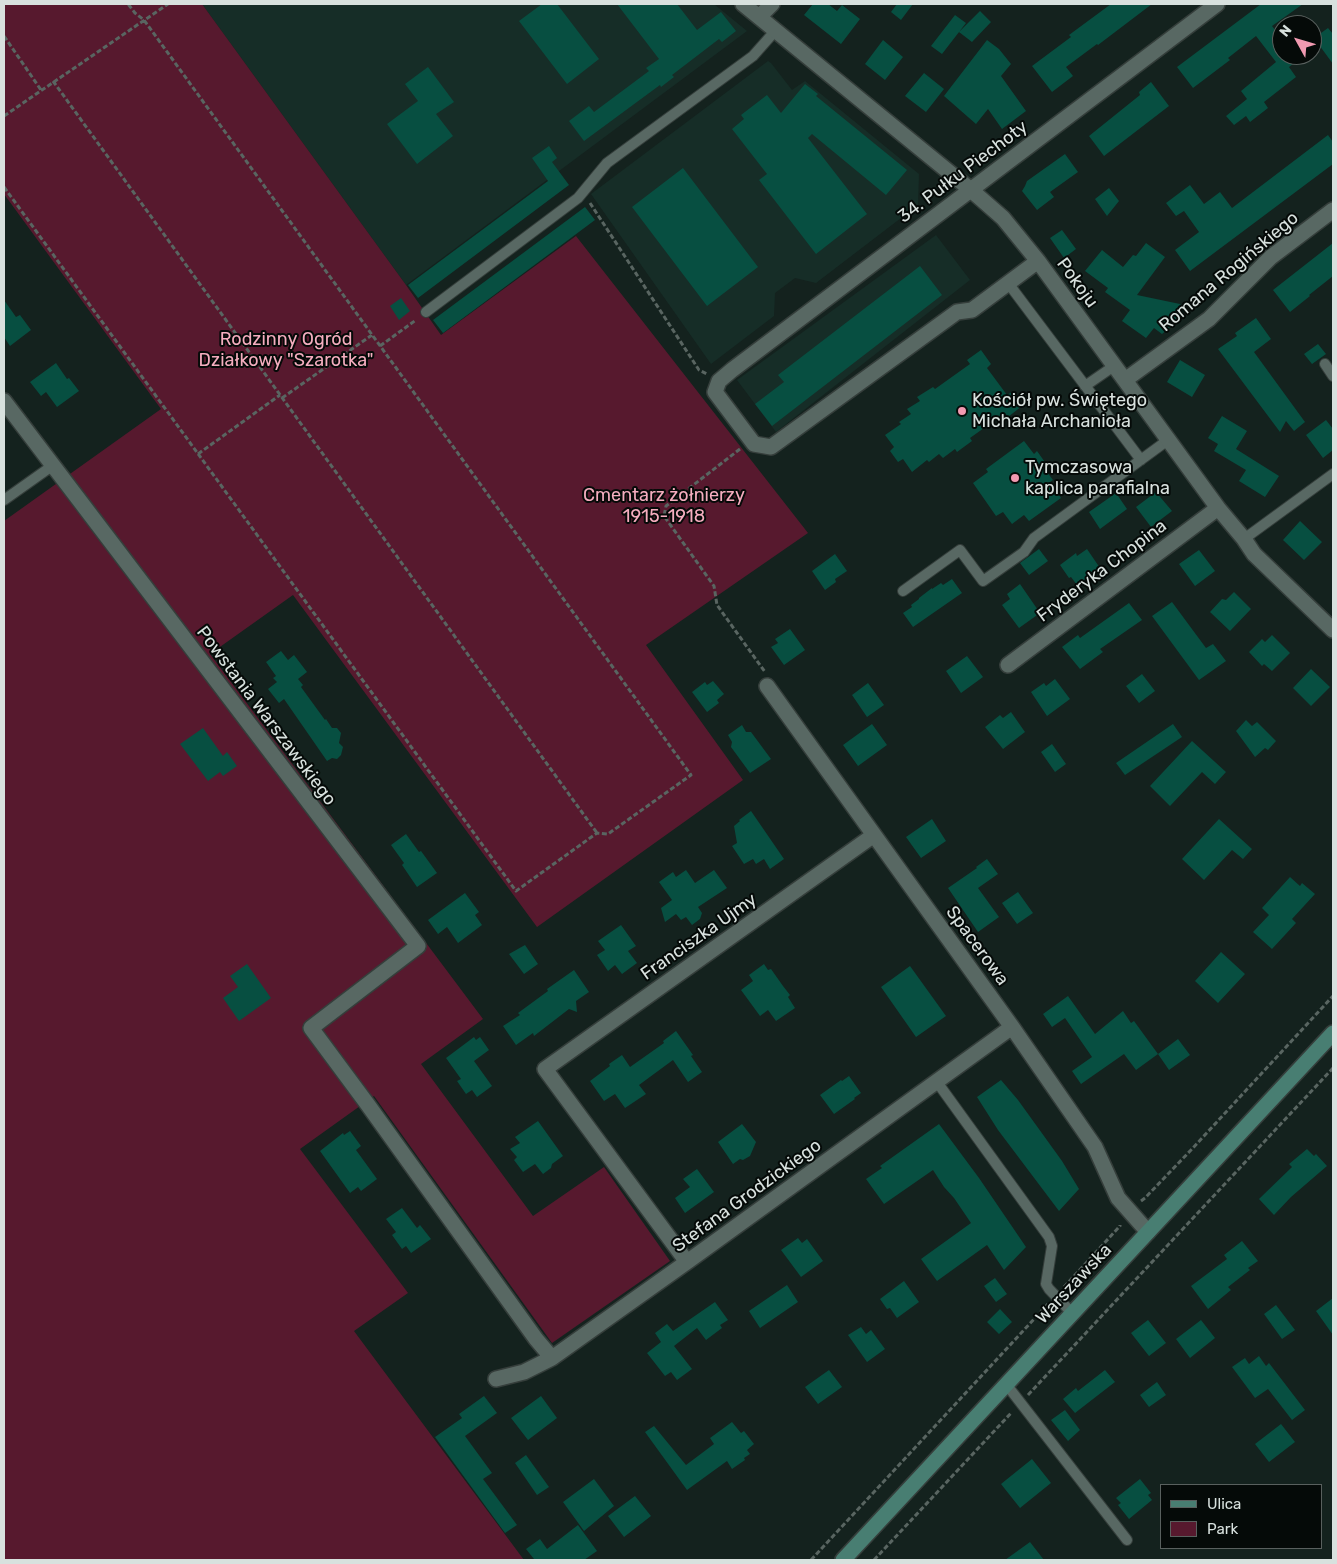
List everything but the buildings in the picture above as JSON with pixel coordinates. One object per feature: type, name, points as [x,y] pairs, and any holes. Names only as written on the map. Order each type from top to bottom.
[{"type":"street","name":"Pokoju","points":[[743,4],[1003,218],[1038,261],[1218,508],[1254,554],[1333,630]]},
{"type":"street","points":[[759,17],[772,4]]},
{"type":"street","name":"34. Pułku Piechoty","points":[[718,380],[1217,4]]},
{"type":"street","name":"Romana Rogińskiego","points":[[1125,380],[1210,319],[1271,257],[1333,210]]},
{"type":"street","points":[[718,380],[715,392],[751,441],[754,444],[771,447],[957,312],[972,310],[1038,261]]},
{"type":"street","name":"Powstania Warszawskiego","points":[[4,401],[418,946],[311,1028],[536,1339],[552,1358]]},
{"type":"street","name":"Fryderyka Chopina","points":[[1008,665],[1218,508]]},
{"type":"street","name":"Spacerowa","points":[[768,686],[1012,1027],[1095,1147],[1118,1198],[1148,1232]]},
{"type":"street","name":"Franciszka Ujmy","points":[[687,1262],[545,1069],[874,835]]},
{"type":"street","name":"Stefana Grodzickiego","points":[[496,1379],[524,1372],[552,1358],[1012,1027]]},
{"type":"street","name":"Warszawska","points":[[843,1560],[1333,1033]]},
{"type":"lane","points":[[426,312],[578,198],[607,163],[753,56],[776,30]]},
{"type":"lane","points":[[1008,283],[1141,460]]},
{"type":"lane","points":[[1325,364],[1333,376]]},
{"type":"lane","points":[[1085,386],[1114,366]]},
{"type":"lane","points":[[903,591],[960,550],[983,581],[1024,552],[1034,538],[1168,440]]},
{"type":"lane","points":[[4,500],[52,466]]},
{"type":"lane","points":[[1244,539],[1333,474]]},
{"type":"lane","points":[[937,1082],[1049,1237],[1052,1246],[1046,1284],[1072,1313]]},
{"type":"lane","points":[[1006,1384],[1127,1540]]},
{"type":"path","points":[[4,187],[516,891],[597,833],[608,834],[691,775],[144,20],[128,4]]},
{"type":"path","points":[[4,116],[168,4]]},
{"type":"path","points":[[4,36],[41,90]]},
{"type":"path","points":[[53,82],[597,833]]},
{"type":"path","points":[[583,192],[699,370],[718,380]]},
{"type":"path","points":[[380,346],[426,312]]},
{"type":"path","points":[[198,454],[372,335]]},
{"type":"path","points":[[751,441],[670,502],[666,506],[664,516],[714,586],[717,605],[768,676],[768,686]]},
{"type":"path","points":[[1134,1202],[1145,1198],[1333,996]]},
{"type":"path","points":[[874,1560],[1333,1068]]},
{"type":"path","points":[[810,1560],[1120,1226],[1119,1219]]},
{"type":"shaded area","points":[[202,4],[714,4],[747,31],[406,285]]},
{"type":"shaded area","points":[[768,61],[792,90],[805,81],[919,174],[918,205],[816,283],[795,278],[775,293],[774,316],[711,364],[591,194]]},
{"type":"shaded area","points":[[936,235],[970,280],[776,432],[737,380]]},
{"type":"green space","points":[[4,4],[202,4],[441,335],[576,236],[808,533],[646,645],[743,780],[537,927],[293,595],[210,654],[483,1019],[421,1064],[533,1216],[604,1167],[670,1261],[552,1343],[374,1096],[300,1149],[408,1293],[354,1331],[524,1560],[4,1560],[4,521],[161,409],[4,194]]},
{"type":"place","name":"Kościół pw. Świętego Michała Archanioła","points":[[962,411]]},
{"type":"place","name":"Tymczasowa kaplica parafialna","points":[[1015,478]]},
{"type":"park label","name":"Rodzinny Ogród Działkowy \"Szarotka\"","points":[[286,350]]},
{"type":"park label","name":"Cmentarz żołnierzy 1915-1918","points":[[664,506]]}]
